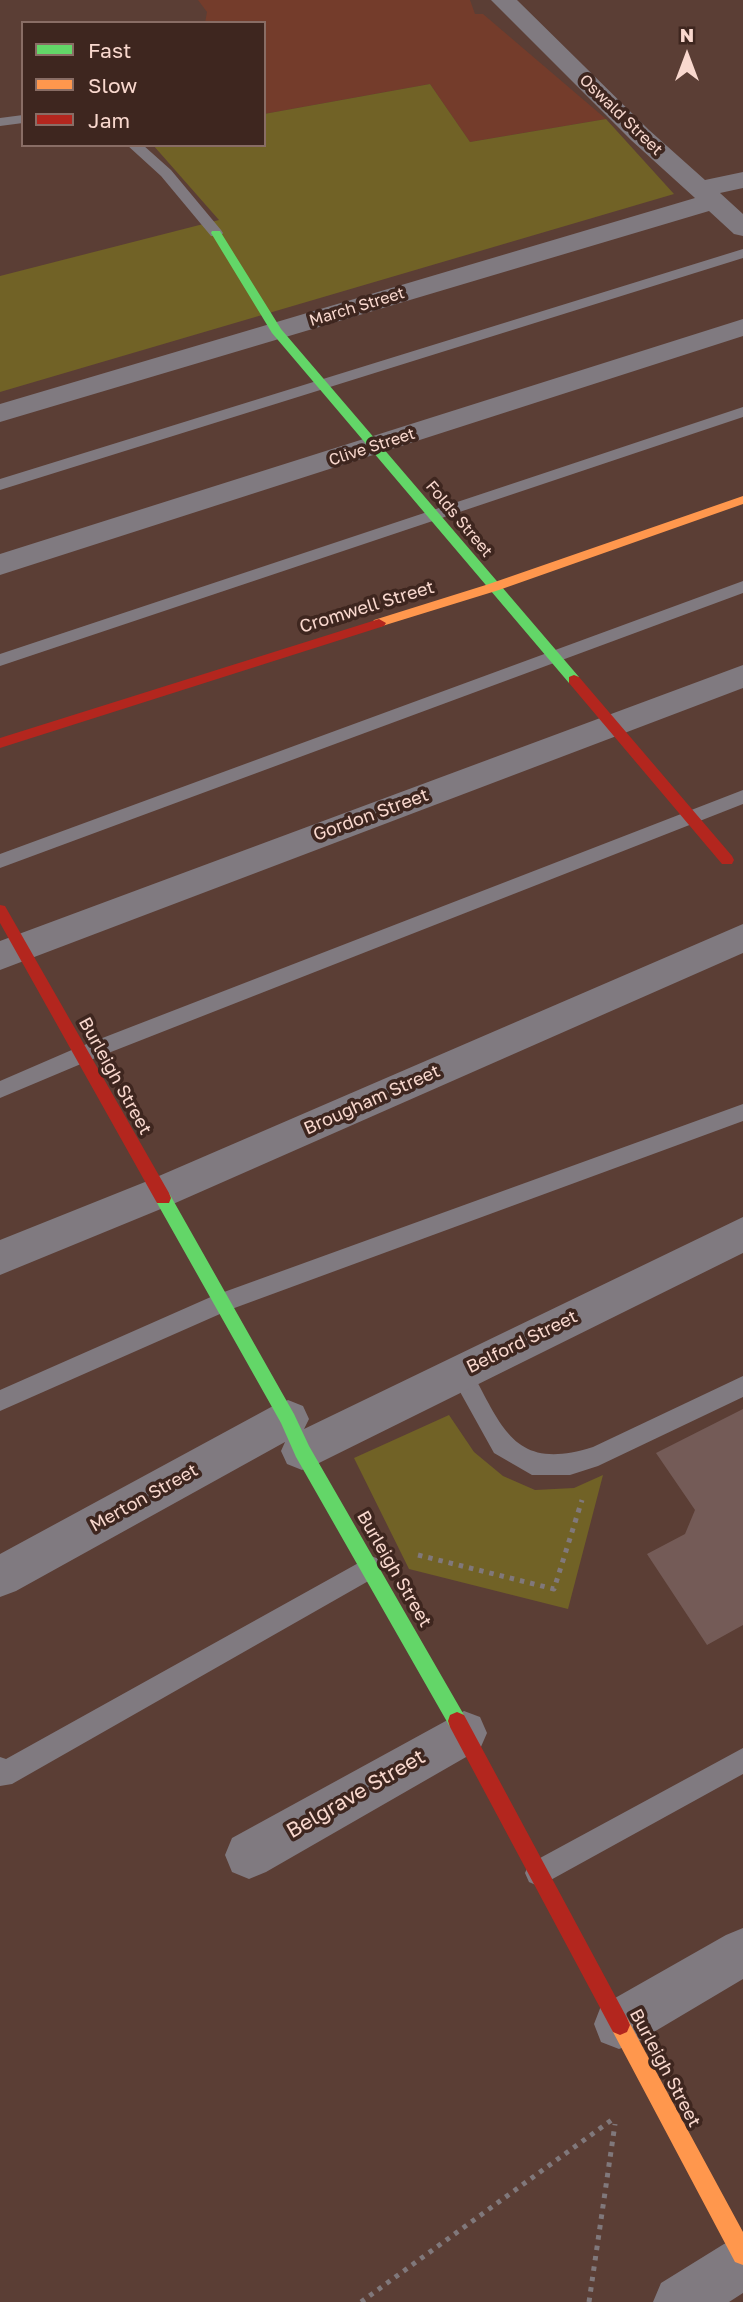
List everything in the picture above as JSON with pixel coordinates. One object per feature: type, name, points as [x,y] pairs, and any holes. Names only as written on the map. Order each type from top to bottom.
[{"type":"street","name":"Oswald Street","points":[[503,0],[640,135],[743,228]]},
{"type":"street","name":"March Street","points":[[0,413],[276,331],[707,195],[743,180]]},
{"type":"street","name":"Folds Street","points":[[216,233],[276,331],[614,724],[727,860]]},
{"type":"street","name":"Clive Street","points":[[0,565],[743,327]]},
{"type":"street","name":"Cromwell Street","points":[[0,743],[494,587],[743,500]]},
{"type":"street","name":"Gordon Street","points":[[11,952],[76,925],[743,676]]},
{"type":"street","name":"Burleigh Street","points":[[0,910],[11,952],[81,1055],[371,1567],[740,2243]]},
{"type":"street","name":"Brougham Street","points":[[0,1258],[159,1193],[743,938]]},
{"type":"street","name":"Belford Street","points":[[295,1435],[460,1372],[743,1234]]},
{"type":"street","name":"Merton Street","points":[[0,1577],[295,1435]]},
{"type":"street","name":"Belgrave Street","points":[[249,1855],[464,1733]]},
{"type":"street","points":[[619,2024],[743,1952]]},
{"type":"street","points":[[680,2302],[740,2243]]},
{"type":"lane","points":[[0,122],[21,119]]},
{"type":"lane","points":[[136,147],[166,173],[216,233]]},
{"type":"lane","points":[[0,485],[743,253]]},
{"type":"lane","points":[[0,660],[743,412]]},
{"type":"lane","points":[[0,861],[743,587]]},
{"type":"lane","points":[[0,1090],[81,1055],[743,797]]},
{"type":"lane","points":[[0,1401],[221,1303],[743,1112]]},
{"type":"lane","points":[[460,1372],[502,1446],[532,1465],[570,1465],[597,1456],[743,1386]]},
{"type":"lane","points":[[0,1769],[3,1775],[371,1567]]},
{"type":"lane","points":[[538,1873],[743,1760]]},
{"type":"path","points":[[371,1567],[392,1555],[414,1554],[554,1589],[585,1489],[570,1465]]},
{"type":"path","points":[[361,2302],[616,2116],[589,2302]]},
{"type":"shaded area","points":[[198,0],[470,0],[475,14],[483,14],[606,119],[470,142],[430,84],[266,114],[266,21],[205,21],[207,12]]},
{"type":"shaded area","points":[[430,84],[470,142],[606,119],[674,194],[0,392],[0,276],[219,220],[155,147],[266,147],[266,114]]},
{"type":"shaded area","points":[[449,1415],[474,1452],[503,1476],[535,1490],[574,1488],[603,1475],[568,1609],[409,1569],[354,1458]]},
{"type":"building","points":[[743,1409],[743,1625],[707,1645],[647,1554],[685,1534],[695,1510],[656,1453]]},
{"type":"traffic: fast","points":[[216,233],[276,331],[574,680]]},
{"type":"traffic: fast","points":[[163,1198],[288,1419],[302,1451],[457,1721]]},
{"type":"traffic: slow","points":[[379,623],[494,587],[743,500]]},
{"type":"traffic: slow","points":[[620,2025],[743,2254]]},
{"type":"traffic: jam","points":[[0,743],[379,623]]},
{"type":"traffic: jam","points":[[574,680],[727,860]]},
{"type":"traffic: jam","points":[[0,910],[163,1198]]},
{"type":"traffic: jam","points":[[457,1721],[620,2025]]}]
